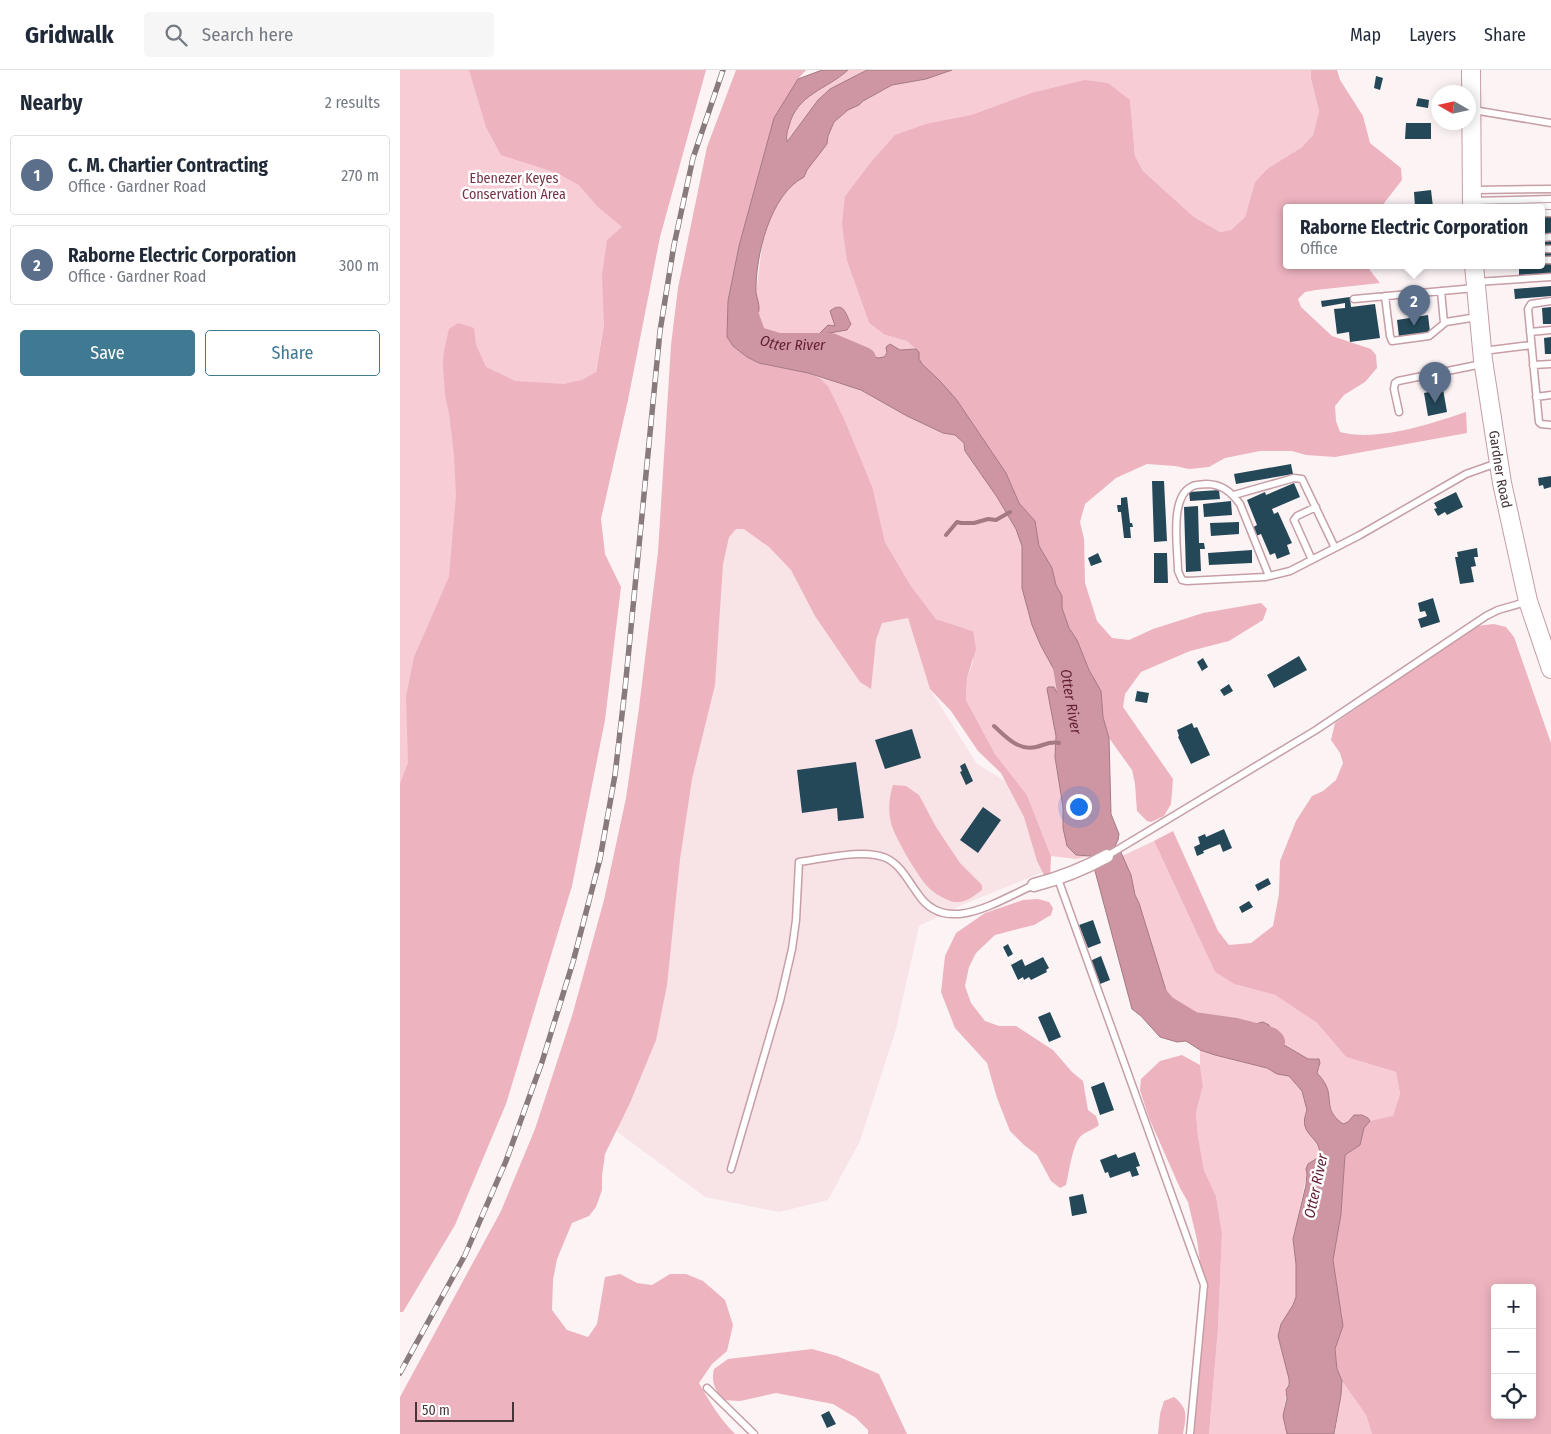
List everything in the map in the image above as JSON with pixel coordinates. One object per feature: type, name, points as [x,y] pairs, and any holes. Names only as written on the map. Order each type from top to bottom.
[{"type":"main road","points":[[1471,70],[1471,85]]},
{"type":"main road","points":[[1471,130],[1472,200]]},
{"type":"main road","name":"Gardner Road","points":[[1475,278],[1482,357],[1510,527],[1528,601],[1551,669]]},
{"type":"street","points":[[1034,885],[1079,872],[1107,856]]},
{"type":"lane","points":[[1476,111],[1551,123]]},
{"type":"lane","points":[[1472,200],[1551,189]]},
{"type":"lane","points":[[1472,200],[1551,199]]},
{"type":"lane","points":[[1354,299],[1441,291],[1475,278],[1551,277]]},
{"type":"lane","points":[[1441,291],[1444,323]]},
{"type":"lane","points":[[1385,296],[1392,341],[1429,336],[1444,323],[1478,317]]},
{"type":"lane","points":[[1551,301],[1530,304],[1528,309],[1539,422],[1545,426],[1551,425]]},
{"type":"lane","points":[[1530,332],[1551,330]]},
{"type":"lane","points":[[1399,412],[1394,389],[1395,383],[1398,381],[1531,345]]},
{"type":"lane","points":[[1533,365],[1551,364]]},
{"type":"lane","points":[[1536,396],[1551,395]]},
{"type":"lane","points":[[1269,576],[1240,504],[1234,495],[1217,485],[1210,484],[1190,487],[1180,498],[1177,510],[1179,576],[1182,580],[1269,576],[1290,571],[1336,548],[1466,474],[1498,463]]},
{"type":"lane","points":[[1234,495],[1299,478],[1304,482],[1336,548]]},
{"type":"lane","points":[[1312,560],[1294,520],[1297,516],[1316,507]]},
{"type":"lane","points":[[1107,856],[1316,730],[1486,616],[1528,601]]},
{"type":"lane","points":[[731,1169],[780,1001],[792,949],[796,920],[799,862],[860,854],[885,857],[898,866],[924,903],[934,910],[946,914],[960,915],[975,911],[1034,885]]},
{"type":"lane","points":[[1058,879],[1204,1285],[1190,1434]]},
{"type":"lane","points":[[706,1388],[754,1434]]},
{"type":"shaded area","name":"Ebenezer Keyes Conservation Area","points":[[469,70],[706,70],[660,237],[628,400],[601,519],[605,554],[621,587],[605,720],[572,886],[506,1104],[455,1225],[403,1312],[400,1312],[400,784],[408,763],[406,697],[414,657],[449,577],[456,495],[454,455],[445,395],[444,351],[449,329],[458,323],[474,328],[476,345],[486,367],[515,381],[564,384],[582,380],[596,372],[604,324],[602,276],[607,240],[622,227],[597,206],[579,185],[557,173],[501,155],[486,127]]},
{"type":"shaded area","points":[[736,70],[806,70],[798,79],[768,144],[761,166],[739,246],[728,301],[727,337],[733,346],[747,357],[759,363],[808,373],[820,378],[828,386],[873,489],[885,542],[911,586],[936,619],[973,631],[976,649],[967,678],[966,700],[995,754],[1027,795],[1051,856],[1050,878],[1045,877],[1037,861],[1024,817],[1001,773],[978,751],[951,711],[930,689],[908,618],[882,623],[876,640],[871,689],[860,682],[815,616],[791,570],[769,547],[744,529],[736,529],[729,537],[723,564],[715,685],[692,779],[680,859],[667,985],[656,1040],[630,1103],[605,1154],[602,1190],[596,1207],[589,1216],[572,1223],[557,1259],[553,1280],[552,1310],[567,1330],[588,1337],[597,1324],[605,1277],[620,1274],[637,1283],[652,1285],[670,1274],[686,1274],[703,1281],[725,1300],[733,1325],[727,1351],[712,1364],[699,1383],[715,1410],[735,1434],[400,1434],[400,1397],[501,1211],[535,1129],[572,1016],[604,900],[626,798],[658,552],[671,345],[678,288],[707,147]]},
{"type":"shaded area","points":[[1311,70],[1337,70],[1340,80],[1363,116],[1370,143],[1401,168],[1402,180],[1383,204],[1283,204],[1283,269],[1369,269],[1380,283],[1305,292],[1298,299],[1301,307],[1332,336],[1371,349],[1376,355],[1377,368],[1365,382],[1344,395],[1335,406],[1336,421],[1340,432],[1355,435],[1387,433],[1436,422],[1466,412],[1467,433],[1335,457],[1306,455],[1292,451],[1260,451],[1225,458],[1209,467],[1189,469],[1147,464],[1116,478],[1085,504],[1080,522],[1084,539],[1085,583],[1097,621],[1112,638],[1129,640],[1153,629],[1203,613],[1261,603],[1267,609],[1263,620],[1229,641],[1190,651],[1141,672],[1125,694],[1123,707],[1173,779],[1171,804],[1164,816],[1151,822],[1147,821],[1137,811],[1132,770],[1109,738],[1103,717],[1101,691],[1089,670],[1077,640],[1069,628],[1062,608],[1062,596],[1056,585],[1052,568],[1039,546],[1035,521],[1019,503],[1006,473],[962,408],[922,364],[919,359],[919,352],[907,341],[885,335],[869,323],[847,261],[842,224],[845,196],[870,163],[895,135],[926,124],[971,115],[1031,93],[1085,80],[1108,83],[1130,100],[1135,156],[1143,171],[1194,217],[1220,232],[1231,230],[1245,217],[1255,182],[1267,169],[1302,147],[1313,135],[1319,111],[1311,79]]},
{"type":"shaded area","points":[[733,516],[908,618],[930,689],[977,764],[1017,788],[1048,870],[964,904],[919,926],[896,1029],[860,1141],[828,1200],[779,1212],[705,1197],[615,1130],[722,531]]},
{"type":"shaded area","points":[[1494,624],[1506,627],[1514,637],[1551,743],[1551,1434],[1372,1434],[1366,1415],[1342,1381],[1337,1369],[1335,1349],[1343,1326],[1333,1260],[1341,1214],[1345,1155],[1360,1145],[1364,1128],[1370,1121],[1393,1116],[1400,1094],[1396,1072],[1346,1057],[1317,1023],[1275,995],[1234,984],[1215,972],[1154,841],[1173,831],[1218,931],[1229,945],[1251,943],[1273,926],[1279,894],[1280,861],[1296,821],[1312,796],[1323,791],[1336,780],[1343,763],[1340,753],[1331,740],[1335,723],[1476,626]]},
{"type":"shaded area","points":[[893,785],[906,786],[919,795],[936,827],[960,863],[982,885],[982,890],[968,900],[955,902],[938,895],[924,882],[901,846],[891,823],[889,804]]},
{"type":"shaded area","points":[[1038,899],[1049,902],[1053,908],[1051,915],[1034,925],[995,935],[976,953],[969,967],[965,986],[971,1003],[985,1021],[999,1026],[1016,1026],[1053,1050],[1072,1072],[1083,1081],[1088,1110],[1096,1116],[1099,1125],[1079,1138],[1074,1150],[1066,1185],[1060,1188],[1051,1181],[1037,1155],[1010,1131],[997,1098],[987,1063],[955,1028],[941,992],[945,956],[956,933],[985,913],[1023,900]]},
{"type":"shaded area","points":[[1182,1055],[1200,1065],[1203,1086],[1196,1113],[1198,1137],[1204,1170],[1216,1196],[1222,1233],[1218,1329],[1209,1434],[1194,1434],[1205,1300],[1197,1240],[1188,1202],[1149,1118],[1140,1090],[1141,1079],[1160,1061]]},
{"type":"shaded area","points":[[812,1349],[837,1356],[879,1374],[907,1434],[868,1434],[868,1430],[856,1418],[833,1404],[776,1393],[740,1401],[723,1400],[714,1386],[714,1369],[728,1359]]},
{"type":"shaded area","points":[[1174,1397],[1184,1409],[1185,1423],[1183,1434],[1158,1434],[1160,1414],[1164,1401]]},
{"type":"green space","name":"Ebenezer Keyes Conservation Area","points":[[400,70],[672,70],[634,178],[615,256],[594,383],[400,1303]]},
{"type":"green space","points":[[848,70],[867,70],[830,90],[818,100],[787,142],[789,126],[798,107],[813,93]]},
{"type":"green space","points":[[952,70],[1311,70],[1311,79],[1319,111],[1313,135],[1302,147],[1267,169],[1255,182],[1245,217],[1231,230],[1220,232],[1194,217],[1143,171],[1135,156],[1130,100],[1031,93],[971,115],[896,135],[870,163],[845,196],[847,261],[869,323],[885,335],[907,341],[916,349],[887,353],[884,357],[878,358],[852,349],[839,347],[804,348],[784,352],[765,343],[759,336],[756,316],[759,310],[756,293],[766,228],[776,205],[795,181],[804,177],[807,170],[827,144],[834,122],[848,110],[892,85],[926,79]]},
{"type":"green space","points":[[820,378],[861,390],[907,416],[943,433],[955,435],[964,443],[965,451],[997,497],[1016,529],[1022,546],[1022,588],[1041,646],[1080,717],[1085,739],[1085,749],[1077,752],[1067,726],[1065,708],[1054,688],[1047,689],[1056,736],[1055,757],[1063,807],[1063,828],[1082,854],[1091,856],[1076,859],[1051,856],[1027,795],[995,754],[966,700],[967,678],[973,662],[973,631],[936,619],[911,586],[885,542],[873,489],[828,386]]},
{"type":"green space","points":[[1154,841],[1215,972],[1234,984],[1275,995],[1317,1023],[1346,1057],[1396,1072],[1400,1094],[1393,1117],[1370,1121],[1363,1115],[1354,1115],[1348,1122],[1342,1124],[1332,1112],[1324,1081],[1317,1073],[1320,1066],[1316,1058],[1308,1059],[1279,1042],[1274,1037],[1269,1025],[1254,1025],[1242,1033],[1227,1035],[1202,1029],[1186,1021],[1176,1011],[1172,1012],[1171,1018],[1168,1014],[1168,997],[1135,895],[1131,875],[1122,856]]},
{"type":"green space","points":[[1200,1050],[1267,1068],[1277,1074],[1289,1076],[1302,1091],[1307,1110],[1304,1117],[1319,1147],[1319,1157],[1314,1160],[1307,1174],[1293,1239],[1296,1264],[1296,1297],[1281,1324],[1278,1336],[1289,1379],[1284,1408],[1287,1434],[1209,1434],[1218,1329],[1222,1233],[1216,1196],[1204,1170],[1198,1138],[1196,1113],[1203,1086]]},
{"type":"green space","points":[[1342,1381],[1366,1415],[1372,1434],[1335,1434]]},
{"type":"water","points":[[822,70],[848,70],[813,93],[798,107],[789,126],[787,142],[818,100],[830,89],[867,70],[952,70],[926,79],[892,85],[848,110],[834,122],[827,144],[807,170],[804,177],[792,185],[782,197],[767,228],[756,278],[759,308],[757,326],[759,334],[765,343],[777,350],[788,351],[813,348],[816,337],[828,325],[835,326],[830,311],[838,307],[844,310],[851,324],[847,330],[823,334],[820,342],[823,346],[852,349],[878,358],[884,357],[887,353],[886,347],[890,344],[900,350],[916,349],[919,352],[919,359],[922,364],[956,399],[1006,473],[1019,503],[1035,521],[1039,546],[1052,568],[1056,585],[1062,596],[1062,608],[1069,628],[1077,640],[1089,670],[1101,691],[1103,717],[1109,738],[1111,814],[1119,834],[1115,846],[1119,848],[1131,875],[1135,895],[1168,997],[1168,1014],[1172,1018],[1173,1010],[1181,1018],[1193,1025],[1209,1031],[1232,1035],[1263,1022],[1269,1025],[1274,1037],[1279,1042],[1308,1059],[1319,1059],[1320,1063],[1317,1073],[1326,1086],[1332,1112],[1338,1120],[1343,1124],[1348,1122],[1354,1115],[1362,1115],[1370,1121],[1364,1128],[1360,1145],[1345,1155],[1341,1214],[1333,1260],[1343,1326],[1335,1349],[1337,1369],[1342,1381],[1334,1434],[1287,1434],[1283,1416],[1289,1379],[1278,1336],[1281,1324],[1296,1297],[1296,1264],[1293,1239],[1306,1185],[1306,1169],[1308,1164],[1319,1157],[1318,1145],[1305,1126],[1307,1110],[1302,1091],[1289,1076],[1277,1074],[1267,1068],[1200,1050],[1186,1041],[1177,1042],[1160,1037],[1132,1009],[1091,856],[1076,855],[1067,846],[1063,828],[1063,807],[1055,757],[1056,736],[1048,687],[1054,687],[1065,708],[1067,726],[1077,752],[1085,749],[1085,739],[1080,717],[1041,646],[1032,625],[1022,588],[1022,546],[1016,529],[997,497],[965,451],[964,443],[955,435],[943,433],[907,416],[861,390],[808,373],[759,363],[747,357],[733,346],[727,337],[728,301],[739,246],[774,118],[798,79]]},
{"type":"building","points":[[1376,76],[1383,78],[1380,90],[1374,88]]},
{"type":"building","points":[[1418,98],[1429,100],[1428,108],[1416,106]]},
{"type":"building","points":[[1406,123],[1431,123],[1431,139],[1405,139]]},
{"type":"building","points":[[1431,190],[1433,204],[1415,204],[1414,192]]},
{"type":"building","points":[[1551,195],[1551,274],[1519,275],[1519,269],[1545,269],[1545,204],[1537,204],[1536,196]]},
{"type":"building","points":[[1551,286],[1551,296],[1515,299],[1514,289]]},
{"type":"building","points":[[1350,297],[1351,307],[1375,304],[1380,338],[1350,342],[1349,332],[1337,334],[1334,309],[1345,308],[1345,303],[1322,307],[1321,301]]},
{"type":"building","points":[[1551,307],[1551,324],[1543,324],[1542,308]]},
{"type":"building","points":[[1428,315],[1430,332],[1399,337],[1397,320]]},
{"type":"building","points":[[1551,337],[1551,354],[1545,354],[1544,338]]},
{"type":"building","points":[[1443,389],[1447,412],[1428,416],[1424,393]]},
{"type":"building","points":[[1291,464],[1293,474],[1236,484],[1234,474]]},
{"type":"building","points":[[1551,476],[1551,487],[1544,489],[1543,485],[1539,486],[1538,478]]},
{"type":"building","points":[[1152,481],[1164,481],[1167,541],[1154,542]]},
{"type":"building","points":[[1294,483],[1300,497],[1272,509],[1274,514],[1278,512],[1292,543],[1287,545],[1290,554],[1277,559],[1275,553],[1270,555],[1261,534],[1256,536],[1252,528],[1257,525],[1247,500],[1265,492],[1266,495]]},
{"type":"building","points":[[1219,490],[1220,499],[1190,501],[1189,492]]},
{"type":"building","points":[[1456,492],[1463,507],[1447,515],[1445,512],[1438,516],[1434,509],[1437,508],[1434,503]]},
{"type":"building","points":[[1127,497],[1130,523],[1132,523],[1133,527],[1130,527],[1131,538],[1124,538],[1121,512],[1118,512],[1117,505],[1121,505],[1121,498]]},
{"type":"building","points":[[1231,501],[1232,515],[1204,517],[1203,504]]},
{"type":"building","points":[[1198,506],[1199,543],[1204,543],[1205,549],[1200,549],[1201,571],[1186,572],[1184,507]]},
{"type":"building","points":[[1239,522],[1239,534],[1211,536],[1210,523]]},
{"type":"building","points":[[1477,548],[1478,557],[1474,557],[1476,566],[1471,567],[1474,582],[1460,584],[1455,557],[1458,557],[1457,552]]},
{"type":"building","points":[[1252,550],[1252,563],[1209,565],[1208,553]]},
{"type":"building","points":[[1098,553],[1102,562],[1091,566],[1088,558]]},
{"type":"building","points":[[1154,553],[1167,553],[1168,583],[1154,583]]},
{"type":"building","points":[[1433,598],[1440,622],[1421,628],[1418,619],[1427,616],[1425,611],[1420,612],[1418,603]]},
{"type":"building","points":[[1299,656],[1307,670],[1274,688],[1267,675]]},
{"type":"building","points":[[1203,658],[1208,667],[1202,671],[1197,662]]},
{"type":"building","points":[[1229,684],[1233,691],[1224,696],[1220,690]]},
{"type":"building","points":[[1137,691],[1149,693],[1147,703],[1135,701]]},
{"type":"building","points":[[1192,723],[1194,728],[1197,727],[1210,755],[1191,764],[1178,737],[1177,730]]},
{"type":"building","points":[[912,729],[921,758],[885,769],[875,740]]},
{"type":"building","points":[[856,762],[864,818],[838,821],[837,808],[802,813],[797,770]]},
{"type":"building","points":[[965,763],[973,781],[966,785],[960,772],[962,771],[960,766]]},
{"type":"building","points":[[983,807],[1001,820],[978,853],[960,840]]},
{"type":"building","points":[[1224,829],[1232,848],[1223,852],[1220,844],[1203,851],[1204,853],[1197,856],[1194,847],[1200,844],[1198,837],[1205,834],[1206,837]]},
{"type":"building","points":[[1268,878],[1271,884],[1258,891],[1255,885]]},
{"type":"building","points":[[1249,901],[1253,907],[1242,913],[1239,907]]},
{"type":"building","points":[[1093,920],[1101,943],[1088,948],[1079,925]]},
{"type":"building","points":[[1008,944],[1013,954],[1008,957],[1003,947]]},
{"type":"building","points":[[1101,956],[1110,980],[1100,984],[1090,961]]},
{"type":"building","points":[[1043,957],[1049,968],[1046,970],[1047,972],[1031,980],[1029,977],[1024,980],[1023,977],[1018,980],[1011,965],[1022,959],[1025,966]]},
{"type":"building","points":[[1050,1012],[1061,1037],[1049,1042],[1038,1017]]},
{"type":"building","points":[[1104,1082],[1114,1110],[1100,1115],[1091,1087]]},
{"type":"building","points":[[1135,1152],[1140,1166],[1136,1167],[1139,1175],[1132,1177],[1130,1171],[1110,1178],[1108,1172],[1105,1173],[1100,1160],[1116,1154],[1118,1158]]},
{"type":"building","points":[[1083,1194],[1087,1213],[1072,1216],[1069,1197]]},
{"type":"building","points":[[829,1411],[836,1424],[827,1428],[821,1415]]},
{"type":"waterway","name":"Otter River","points":[[747,316],[755,338],[778,345],[831,345],[864,359]]},
{"type":"waterway","points":[[946,535],[957,522],[974,523],[988,519],[996,520],[1010,512]]},
{"type":"waterway","name":"Otter River","points":[[1065,667],[1086,782]]},
{"type":"waterway","points":[[994,726],[1013,742],[1024,747],[1030,748],[1050,743],[1059,743]]},
{"type":"waterway","name":"Otter River","points":[[1146,985],[1165,1007],[1193,1024],[1236,1030],[1270,1039],[1273,1042]]},
{"type":"railway","points":[[400,1373],[465,1255],[506,1161],[542,1062],[573,962],[600,859],[615,775],[625,689],[660,331],[674,245],[693,158],[723,70]]},
{"type":"place","name":"Raborne Electric Corporation","points":[[1414,326]]},
{"type":"place","name":"C. M. Chartier Contracting","points":[[1435,403]]}]
